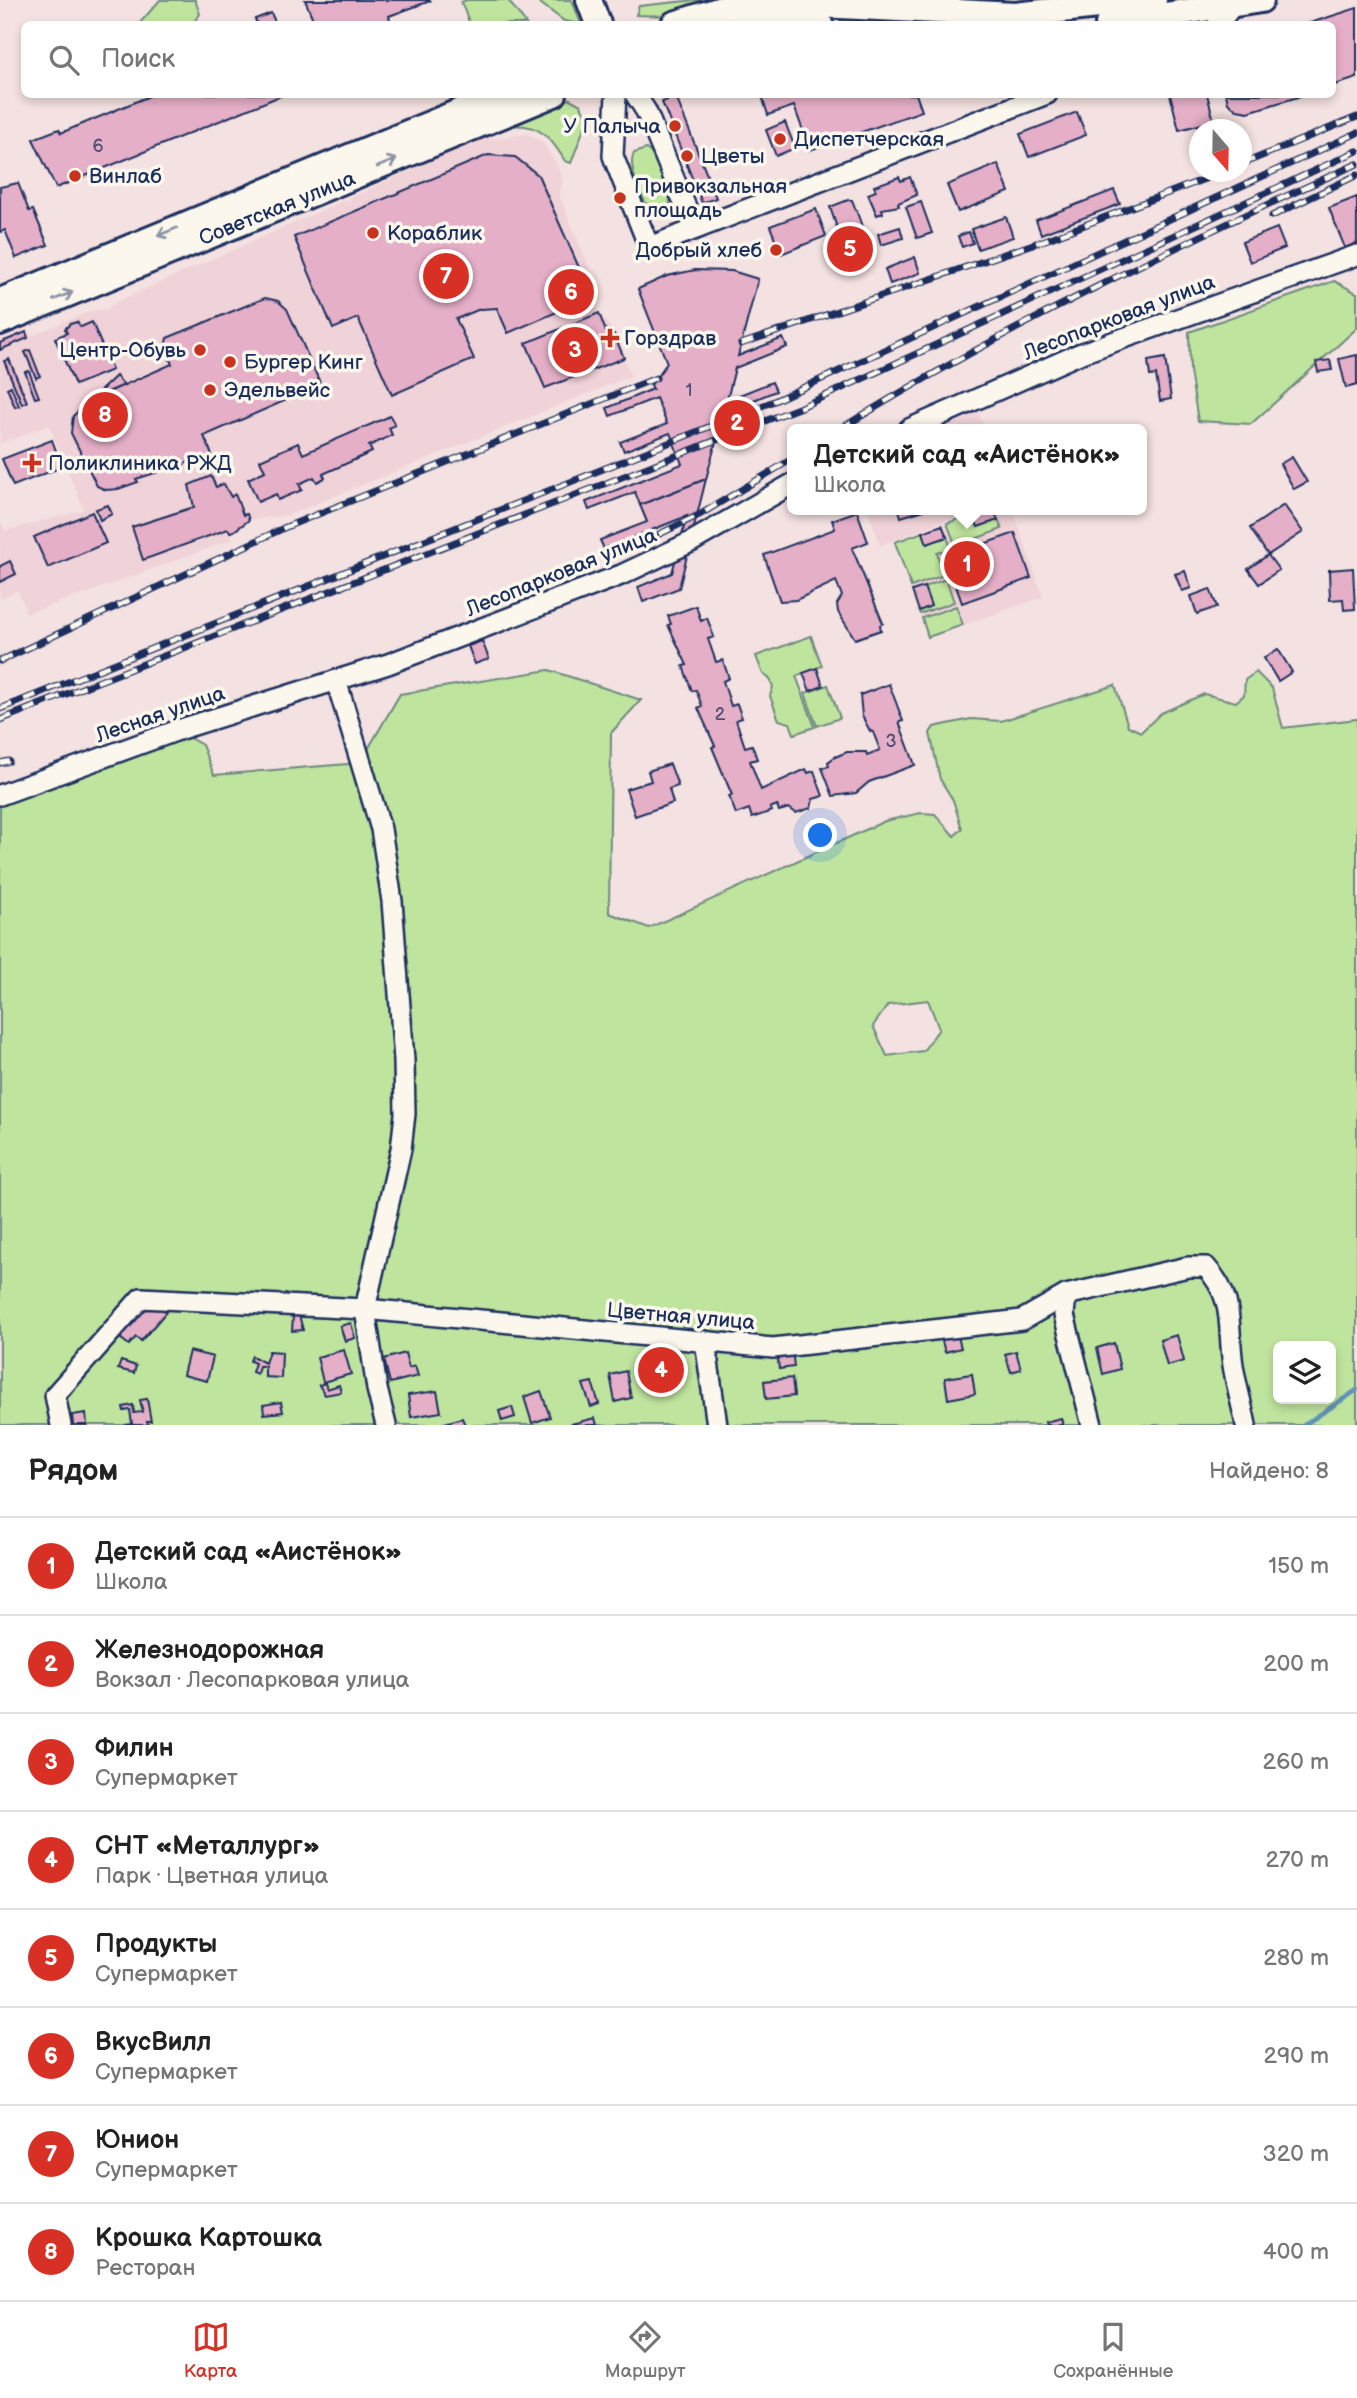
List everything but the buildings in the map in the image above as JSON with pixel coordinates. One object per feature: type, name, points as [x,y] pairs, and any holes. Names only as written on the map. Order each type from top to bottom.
[{"type":"main road","points":[[589,0],[597,21]]},
{"type":"main road","points":[[684,21],[731,6],[762,2],[1015,15],[1154,0]]},
{"type":"main road","points":[[1125,21],[1261,0]]},
{"type":"main road","name":"Советская улица","points":[[0,300],[492,98]]},
{"type":"main road","name":"Советская улица","points":[[0,322],[544,98]]},
{"type":"street","points":[[1220,21],[1236,2]]},
{"type":"street","points":[[616,98],[613,156],[649,247],[1004,102],[1026,98]]},
{"type":"street","points":[[615,123],[640,103],[695,229]]},
{"type":"street","name":"Лесопарковая улица","points":[[920,424],[1079,354],[1355,260]]},
{"type":"street","name":"Лесопарковая улица","points":[[336,680],[388,664],[621,575],[691,542],[787,487]]},
{"type":"street","points":[[336,680],[381,829],[392,901],[404,1060],[405,1114],[401,1149],[365,1309],[377,1389],[386,1425]]},
{"type":"street","name":"Лесная улица","points":[[0,795],[181,729],[336,680]]},
{"type":"street","name":"Цветная улица","points":[[61,1425],[55,1395],[141,1298],[365,1309],[773,1348],[1022,1320],[1066,1294],[1188,1267],[1206,1266],[1221,1283],[1228,1303],[1233,1366],[1246,1425]]},
{"type":"street","points":[[1066,1294],[1064,1315],[1092,1425]]},
{"type":"street","points":[[705,1341],[717,1425]]},
{"type":"shaded area","points":[[527,134],[542,142],[556,163],[563,182],[559,195],[595,281],[592,297],[599,313],[611,328],[631,376],[288,515],[249,520],[230,532],[233,539],[87,593],[27,613],[18,590],[0,599],[0,520],[5,531],[84,510],[49,425],[0,444],[0,340],[27,329],[31,336],[93,310],[106,310],[119,301],[490,135],[492,139]]},
{"type":"shaded area","points":[[977,410],[982,424],[946,424]]},
{"type":"shaded area","points":[[870,515],[960,515],[880,545]]},
{"type":"shaded area","points":[[971,515],[1015,515],[1043,597],[928,637],[895,542]]},
{"type":"green space","points":[[160,0],[195,0],[200,14],[194,21],[142,21]]},
{"type":"green space","points":[[508,0],[524,21],[469,21],[461,2]]},
{"type":"green space","points":[[536,0],[572,0],[580,21],[564,21]]},
{"type":"green space","points":[[696,0],[732,0],[668,16],[636,15],[639,6]]},
{"type":"green space","points":[[570,99],[581,105],[587,120],[571,163],[565,161],[544,134],[529,127],[510,126],[508,122]]},
{"type":"green space","points":[[646,149],[660,167],[670,202],[669,208],[654,213],[641,193],[632,166],[634,153]]},
{"type":"green space","points":[[1334,281],[1357,293],[1357,328],[1251,424],[1198,421],[1190,371],[1189,332]]},
{"type":"green space","points":[[973,515],[978,527],[998,520],[1002,529],[956,546],[947,523]]},
{"type":"green space","points":[[923,532],[927,544],[947,537],[951,548],[937,553],[944,575],[911,587],[895,542]]},
{"type":"green space","points":[[946,579],[954,602],[920,614],[919,611],[931,606],[924,587]]},
{"type":"green space","points":[[956,606],[963,625],[928,637],[922,618]]},
{"type":"green space","points":[[811,636],[822,666],[796,676],[815,727],[794,734],[790,723],[779,720],[770,696],[773,687],[770,679],[763,674],[756,656]]},
{"type":"green space","points":[[549,670],[641,700],[611,733],[609,913],[649,928],[885,821],[921,813],[935,814],[954,836],[962,829],[953,800],[940,779],[930,733],[934,727],[971,719],[1001,721],[1115,685],[1128,726],[1141,732],[1161,713],[1204,694],[1236,702],[1244,695],[1245,680],[1256,672],[1272,688],[1283,728],[1357,719],[1357,1425],[0,1425],[0,804],[184,735],[202,745],[214,775],[360,763],[400,694]],"holes":[[[928,1000],[939,1029],[923,1051],[887,1056],[873,1026],[888,1005]]]},
{"type":"green space","points":[[828,685],[840,718],[817,726],[805,693]]},
{"type":"waterway","points":[[1304,1425],[1357,1390]]},
{"type":"railway","points":[[1252,160],[1357,117]]},
{"type":"railway","points":[[0,709],[774,401],[1357,133]]},
{"type":"railway","points":[[0,720],[801,407],[1357,151]]},
{"type":"railway","points":[[848,424],[965,356],[1094,288],[1357,164]]},
{"type":"railway","points":[[1272,216],[1357,175]]},
{"type":"railway","points":[[741,344],[1048,239],[1197,182]]},
{"type":"railway","points":[[0,661],[286,527],[656,378]]},
{"type":"railway","points":[[612,557],[701,514],[787,462]]},
{"type":"railway","points":[[0,763],[9,761]]},
{"type":"place","name":"У Палыча","points":[[675,126]]},
{"type":"place","name":"Диспетчерская","points":[[780,139]]},
{"type":"place","name":"Цветы","points":[[687,156]]},
{"type":"place","name":"Винлаб","points":[[75,176]]},
{"type":"place","name":"Привокзальная площадь","points":[[620,198]]},
{"type":"place","name":"Кораблик","points":[[373,233]]},
{"type":"place","name":"Продукты","points":[[850,249]]},
{"type":"place","name":"Добрый хлеб","points":[[776,250]]},
{"type":"place","name":"Юнион","points":[[446,276]]},
{"type":"place","name":"ВкусВилл","points":[[571,292]]},
{"type":"place","name":"Горздрав","points":[[610,338]]},
{"type":"place","name":"Центр-Обувь","points":[[200,350]]},
{"type":"place","name":"Филин","points":[[575,350]]},
{"type":"place","name":"Бургер Кинг","points":[[230,362]]},
{"type":"place","name":"Эдельвейс","points":[[210,390]]},
{"type":"place","name":"Крошка Картошка","points":[[105,415]]},
{"type":"place","name":"Железнодорожная","points":[[737,423]]},
{"type":"place","name":"Поликлиника РЖД","points":[[32,463]]},
{"type":"place","name":"Детский сад «Аистёнок»","points":[[967,564]]},
{"type":"place","name":"СНТ «Металлург»","points":[[661,1370]]}]
